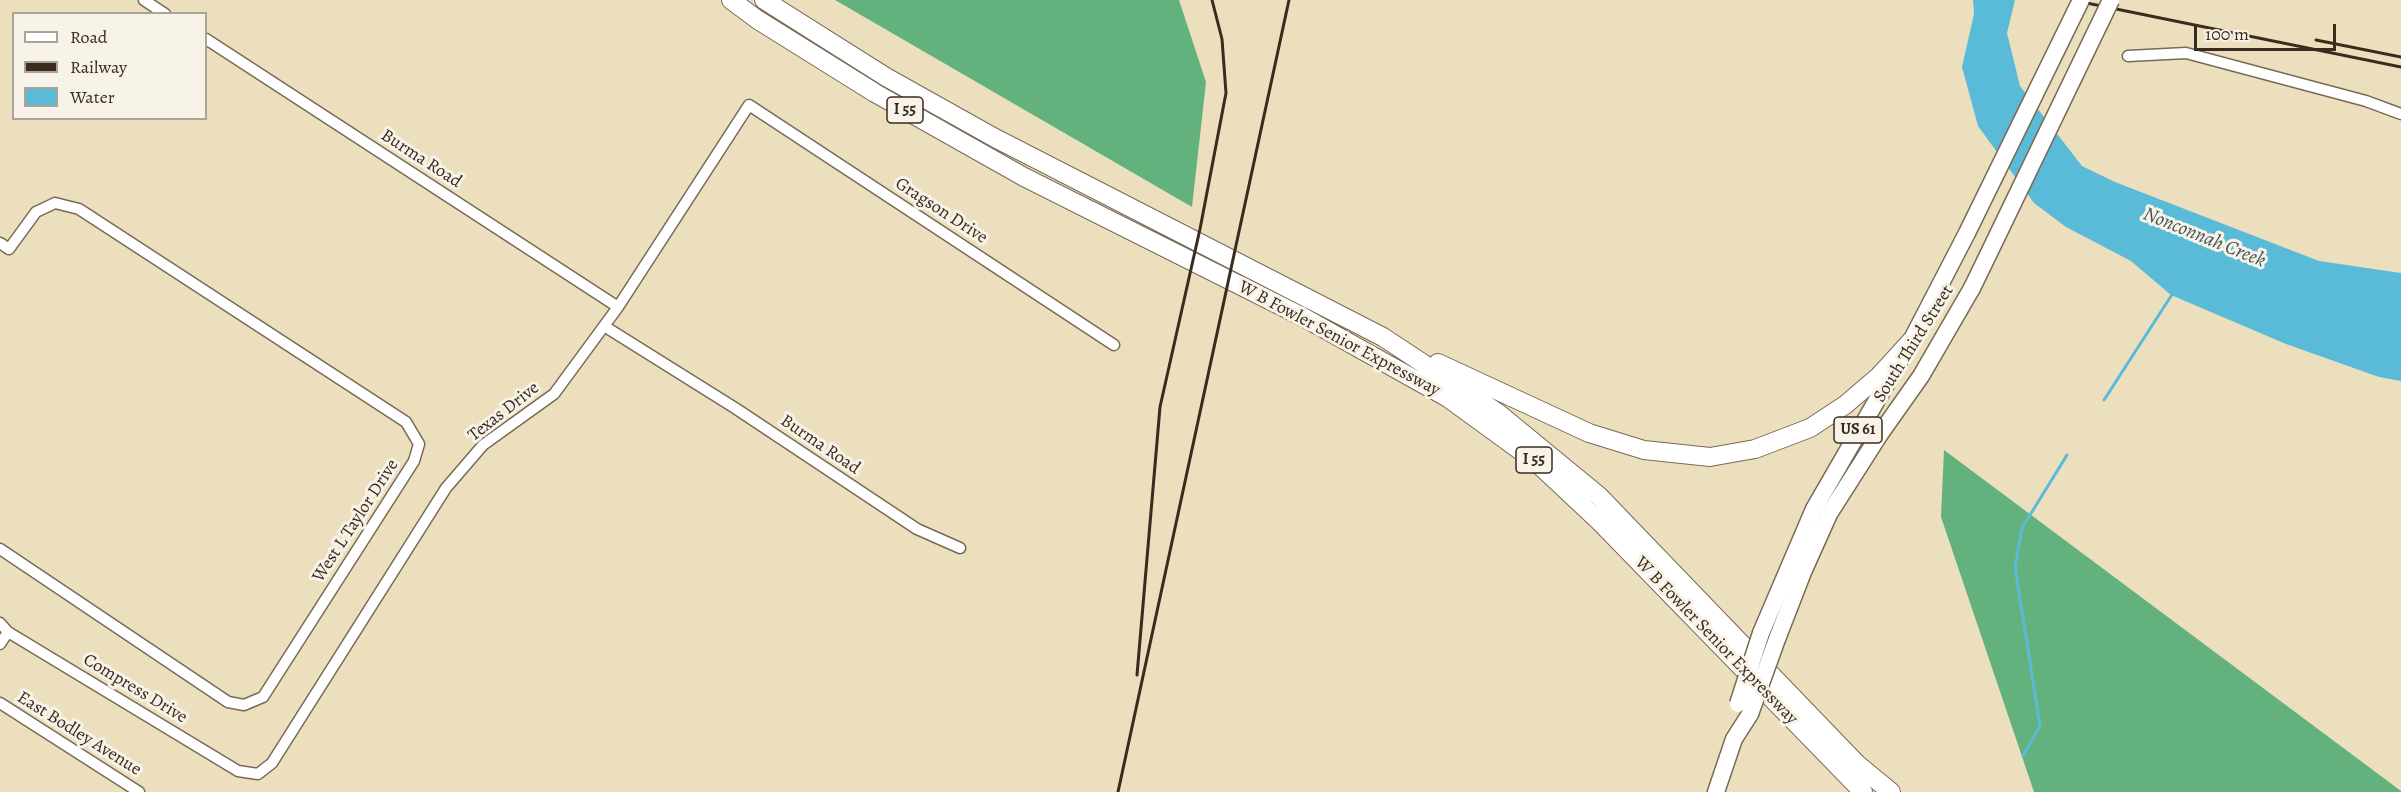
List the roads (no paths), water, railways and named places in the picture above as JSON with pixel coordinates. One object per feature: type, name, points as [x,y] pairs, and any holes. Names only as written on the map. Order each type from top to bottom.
[{"type":"highway","name":"W B Fowler Senior Expressway","points":[[731,0],[758,20],[875,93],[1024,177],[1303,317],[1448,398],[1536,462],[1600,522],[1863,792]]},
{"type":"highway","name":"W B Fowler Senior Expressway","points":[[764,0],[886,77],[995,138],[1383,338],[1498,413],[1599,496],[1857,764],[1891,792]]},
{"type":"highway","points":[[1383,338],[1589,433],[1644,450],[1710,457],[1755,449],[1810,428],[1845,405],[1879,376],[1911,340]]},
{"type":"main road","name":"South Third Street","points":[[1716,792],[1744,709],[1761,633],[1814,508],[1911,340],[1967,233],[2081,0]]},
{"type":"main road","name":"South Third Street","points":[[1744,709],[1778,639],[1803,572],[1829,514],[1880,434],[1921,376],[1972,288],[2111,0]]},
{"type":"street","points":[[144,0],[162,12]]},
{"type":"street","name":"Burma Road","points":[[207,40],[618,307]]},
{"type":"street","points":[[2128,56],[2186,53],[2366,101],[2401,114]]},
{"type":"street","name":"Texas Drive","points":[[258,774],[272,763],[446,488],[483,445],[555,394],[618,307],[749,105]]},
{"type":"street","name":"Gragson Drive","points":[[749,105],[1114,345]]},
{"type":"street","name":"West L Taylor Drive","points":[[0,243],[9,249],[36,212],[55,202],[79,209],[406,422],[419,444],[414,461],[263,697],[244,705],[228,702],[0,549]]},
{"type":"street","name":"Burma Road","points":[[604,326],[735,408],[917,530],[960,548]]},
{"type":"street","name":"Compress Drive","points":[[0,623],[8,632],[238,771],[258,774]]},
{"type":"street","points":[[0,644],[8,632]]},
{"type":"street","name":"East Bodley Avenue","points":[[0,704],[140,792]]},
{"type":"water","name":"Nonconnah Creek","points":[[1973,0],[2015,0],[2007,33],[2020,86],[2082,166],[2115,182],[2319,261],[2401,273],[2401,381],[2379,377],[2286,344],[2171,295],[2131,261],[2066,227],[2034,203],[1978,126],[1962,67],[1974,14]]},
{"type":"waterway","points":[[2104,400],[2173,293]]},
{"type":"waterway","points":[[2023,756],[2040,726],[2015,567],[2022,528],[2067,455]]},
{"type":"railway","points":[[1137,675],[1160,407],[1200,229],[1226,93],[1222,39],[1212,0]]},
{"type":"railway","points":[[1118,792],[1289,0]]},
{"type":"railway","points":[[2072,0],[2401,67]]},
{"type":"railway","points":[[2316,40],[2401,57]]}]
